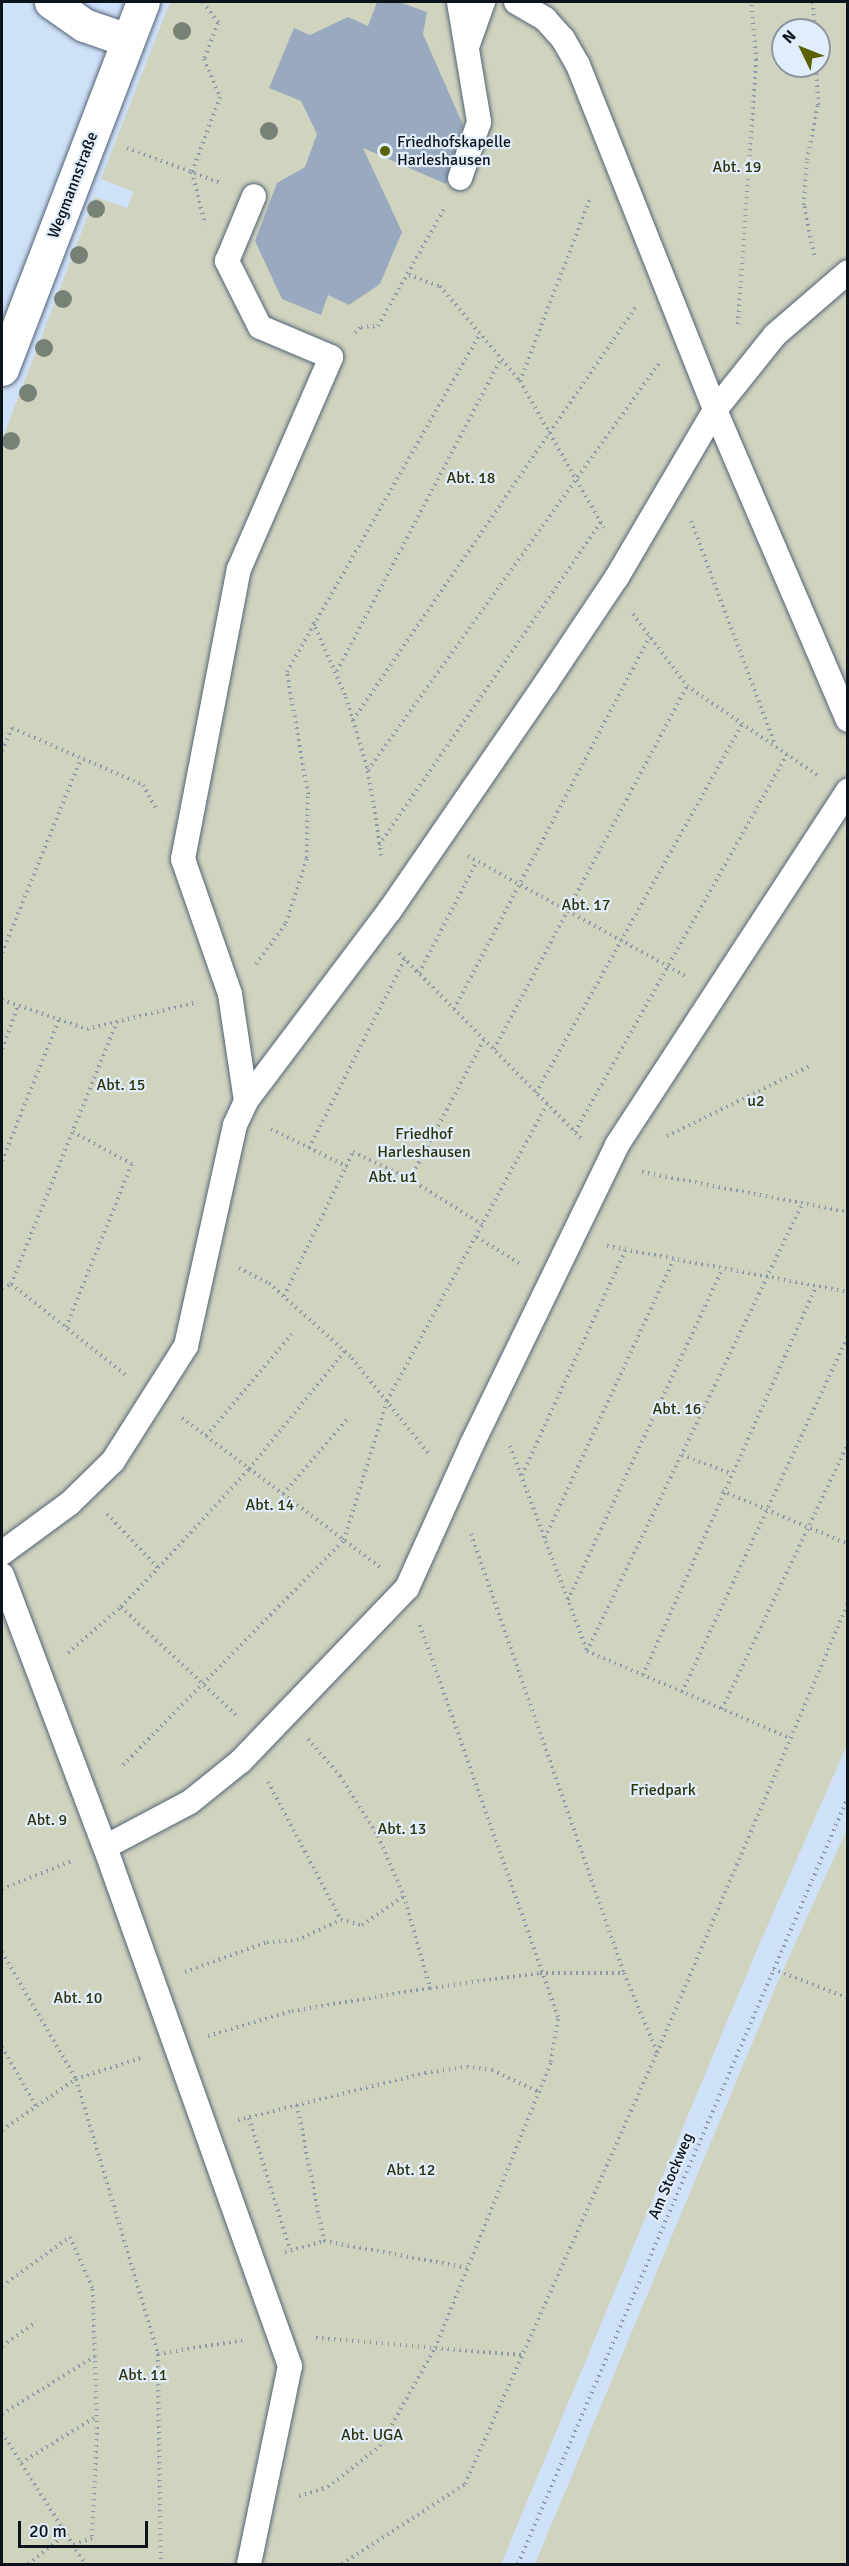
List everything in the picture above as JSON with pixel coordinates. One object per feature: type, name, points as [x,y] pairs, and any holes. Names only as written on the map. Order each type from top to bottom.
[{"type":"street","points":[[51,2],[84,25],[128,40]]},
{"type":"street","name":"Wegmannstraße","points":[[2,369],[142,2]]},
{"type":"lane","points":[[459,2],[465,52],[479,122],[460,178]]},
{"type":"lane","points":[[465,52],[483,2]]},
{"type":"lane","points":[[516,2],[545,19],[563,39],[578,65],[715,410],[848,720]]},
{"type":"lane","points":[[246,1101],[230,994],[183,859],[239,568],[331,357],[260,327],[227,261],[254,196]]},
{"type":"lane","points":[[2,1553],[84,1490],[113,1461],[186,1346],[235,1125],[246,1101],[376,929],[617,577],[715,410],[775,334],[848,272]]},
{"type":"lane","points":[[105,1847],[190,1802],[257,1745],[407,1588],[453,1484],[607,1165],[847,796],[848,790]]},
{"type":"lane","points":[[2,1575],[105,1847],[291,2366],[264,2507],[249,2565]]},
{"type":"path","points":[[192,172],[220,97],[204,59],[218,23],[202,2]]},
{"type":"path","points":[[738,328],[756,60],[751,2]]},
{"type":"path","points":[[813,2],[814,18]]},
{"type":"path","points":[[817,78],[818,105],[807,160],[804,205],[816,265],[828,289]]},
{"type":"path","points":[[123,146],[226,185]]},
{"type":"path","points":[[520,381],[610,148]]},
{"type":"path","points":[[331,357],[361,327],[378,326],[409,275],[460,178]]},
{"type":"path","points":[[352,720],[660,272]]},
{"type":"path","points":[[409,275],[440,286],[520,381],[602,520],[617,577],[632,612],[687,686],[743,722],[847,796]]},
{"type":"path","points":[[368,771],[683,331]]},
{"type":"path","points":[[2,1000],[87,1029],[230,994],[286,923],[307,858],[308,794],[287,672],[313,622],[479,335]]},
{"type":"path","points":[[336,671],[501,359]]},
{"type":"path","points":[[674,478],[776,746]]},
{"type":"path","points":[[378,845],[602,520]]},
{"type":"path","points":[[313,622],[336,671],[368,771],[378,845],[386,868]]},
{"type":"path","points":[[454,1009],[650,636]]},
{"type":"path","points":[[494,1049],[687,686]]},
{"type":"path","points":[[536,1093],[743,722]]},
{"type":"path","points":[[2,752],[12,728],[144,785],[159,814]]},
{"type":"path","points":[[575,1132],[666,966],[787,754]]},
{"type":"path","points":[[2,952],[81,758]]},
{"type":"path","points":[[439,839],[717,994]]},
{"type":"path","points":[[419,973],[477,861]]},
{"type":"path","points":[[348,1167],[309,1148],[405,959],[607,1165],[848,1212]]},
{"type":"path","points":[[2,1049],[18,1006]]},
{"type":"path","points":[[2,1161],[59,1019]]},
{"type":"path","points":[[2,1288],[11,1284],[117,1021]]},
{"type":"path","points":[[410,1179],[484,1039]]},
{"type":"path","points":[[661,1138],[812,1065]]},
{"type":"path","points":[[123,1765],[344,1540],[387,1401],[547,1104]]},
{"type":"path","points":[[66,1328],[132,1164],[73,1132]]},
{"type":"path","points":[[284,1296],[348,1167],[353,1152],[410,1179],[483,1225]]},
{"type":"path","points":[[587,1651],[803,1203]]},
{"type":"path","points":[[477,1237],[550,1283]]},
{"type":"path","points":[[571,1239],[848,1292]]},
{"type":"path","points":[[521,1476],[626,1249]]},
{"type":"path","points":[[206,1252],[269,1284],[284,1296],[345,1351],[423,1446]]},
{"type":"path","points":[[545,1539],[674,1258]]},
{"type":"path","points":[[568,1601],[723,1268]]},
{"type":"path","points":[[11,1284],[132,1380]]},
{"type":"path","points":[[643,1675],[730,1473],[816,1286]]},
{"type":"path","points":[[206,1436],[292,1334]]},
{"type":"path","points":[[682,1692],[848,1336]]},
{"type":"path","points":[[41,1677],[121,1607],[158,1568],[249,1468],[345,1351]]},
{"type":"path","points":[[493,1401],[587,1651],[790,1738]]},
{"type":"path","points":[[180,1417],[407,1588],[540,1973],[558,2017],[551,2062],[435,2348],[380,2446],[328,2487],[264,2507]]},
{"type":"path","points":[[283,1494],[349,1417]]},
{"type":"path","points":[[722,1709],[848,1444]]},
{"type":"path","points":[[682,1455],[730,1473]]},
{"type":"path","points":[[453,1484],[624,1973],[657,2053]]},
{"type":"path","points":[[84,1490],[158,1568]]},
{"type":"path","points":[[722,1491],[848,1544]]},
{"type":"path","points":[[342,2565],[465,2484],[657,2053],[848,1604]]},
{"type":"path","points":[[121,1607],[203,1684],[257,1745],[341,1920]]},
{"type":"path","points":[[287,1714],[340,1776],[378,1836],[404,1896],[430,1988]]},
{"type":"path","name":"Am Stockweg","points":[[518,2565],[848,1797]]},
{"type":"path","points":[[2,1888],[105,1847]]},
{"type":"path","points":[[154,1984],[267,1942],[297,1940],[341,1920],[362,1925],[404,1896]]},
{"type":"path","points":[[2,1952],[76,2079],[158,2355],[161,2565]]},
{"type":"path","points":[[773,1970],[848,1998]]},
{"type":"path","points":[[2,2130],[76,2079],[292,2011],[430,1988],[540,1973],[624,1973]]},
{"type":"path","points":[[2,2046],[36,2106]]},
{"type":"path","points":[[205,2128],[425,2073],[467,2067],[492,2070],[539,2092]]},
{"type":"path","points":[[297,2105],[324,2241]]},
{"type":"path","points":[[249,2118],[290,2250]]},
{"type":"path","points":[[2,2286],[70,2237],[93,2289],[97,2416],[92,2538],[73,2545]]},
{"type":"path","points":[[255,2266],[290,2250],[324,2241],[468,2268]]},
{"type":"path","points":[[2,2346],[36,2322]]},
{"type":"path","points":[[158,2355],[279,2334],[522,2355]]},
{"type":"path","points":[[2,2414],[96,2356]]},
{"type":"path","points":[[21,2463],[97,2416]]},
{"type":"path","points":[[2,2433],[85,2565]]},
{"type":"path","points":[[28,2565],[66,2534]]},
{"type":"green space","name":"Friedhof Harleshausen","points":[[170,2],[847,2],[847,1745],[756,1952],[501,2564],[2,2564],[2,440],[95,197],[127,208],[134,192],[101,179]]},
{"type":"green space","points":[[847,1829],[847,2564],[535,2564],[776,1986]]},
{"type":"building","name":"Friedhofskapelle Harleshausen","points":[[377,2],[399,2],[427,12],[423,34],[463,125],[446,184],[363,148],[402,232],[380,284],[349,305],[328,295],[321,315],[282,299],[255,241],[277,183],[305,167],[317,134],[301,101],[269,88],[294,28],[310,35],[348,17],[368,26]]},
{"type":"place","name":"Friedhofskapelle Harleshausen","points":[[385,151]]},
{"type":"park label","name":"Abt. 19","points":[[737,167]]},
{"type":"park label","name":"Abt. 18","points":[[471,478]]},
{"type":"park label","name":"Abt. 17","points":[[586,905]]},
{"type":"park label","name":"Abt. 15","points":[[121,1085]]},
{"type":"park label","name":"u2","points":[[756,1101]]},
{"type":"park label","name":"Abt. u1","points":[[393,1177]]},
{"type":"park label","name":"Abt. 16","points":[[677,1409]]},
{"type":"park label","name":"Abt. 14","points":[[270,1505]]},
{"type":"park label","name":"Friedpark","points":[[663,1790]]},
{"type":"park label","name":"Abt. 9","points":[[47,1820]]},
{"type":"park label","name":"Abt. 13","points":[[402,1829]]},
{"type":"park label","name":"Abt. 10","points":[[78,1998]]},
{"type":"park label","name":"Abt. 12","points":[[411,2170]]},
{"type":"park label","name":"Abt. 11","points":[[143,2375]]},
{"type":"park label","name":"Abt. UGA","points":[[372,2435]]}]
